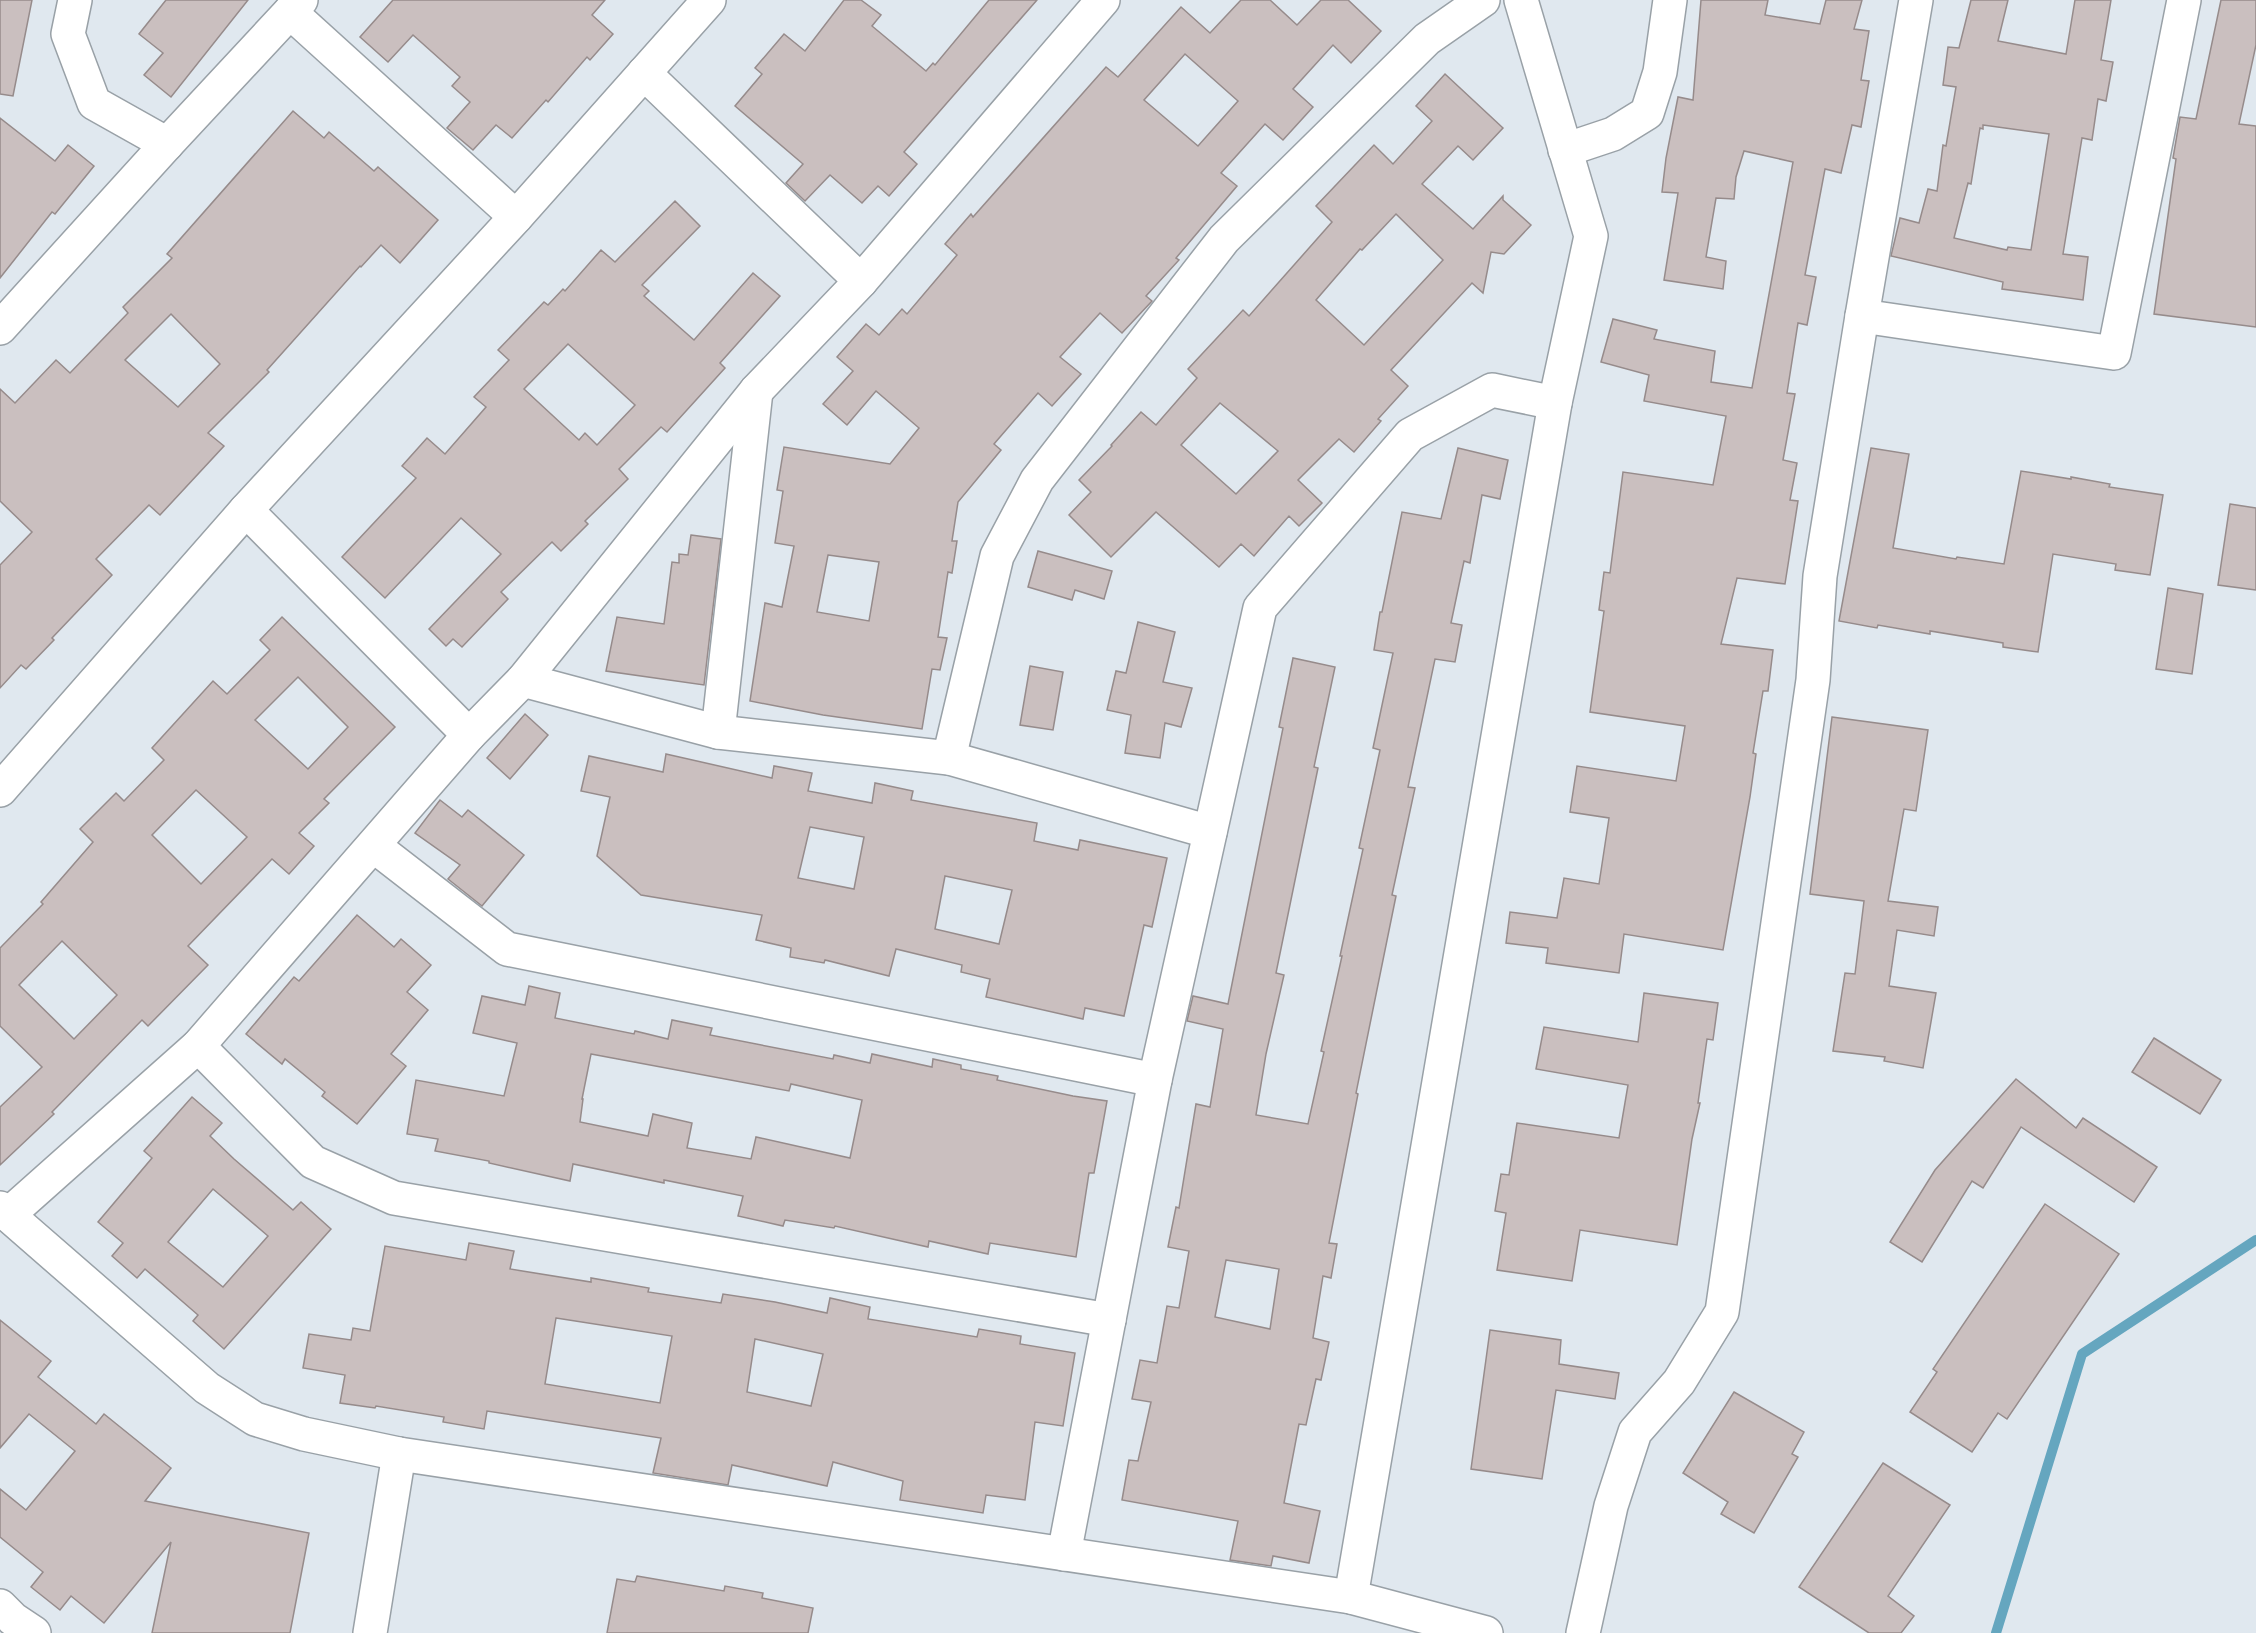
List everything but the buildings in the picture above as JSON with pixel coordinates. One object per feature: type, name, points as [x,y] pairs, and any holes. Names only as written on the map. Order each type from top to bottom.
[{"type":"street","points":[[75,0],[68,34],[94,103],[166,144]]},
{"type":"street","points":[[0,790],[246,510],[516,218],[709,0]]},
{"type":"street","points":[[1104,0],[861,281],[756,391],[523,680],[469,735],[198,1046],[4,1212],[207,1388],[255,1419],[304,1434],[399,1454],[1351,1597],[1486,1633]]},
{"type":"street","points":[[949,758],[997,556],[1037,480],[1224,240],[1427,39],[1483,0]]},
{"type":"street","points":[[1351,1597],[1555,403],[1591,236],[1521,0]]},
{"type":"street","points":[[1565,150],[1613,134],[1647,113],[1660,72],[1670,0]]},
{"type":"street","points":[[1584,1633],[1611,1506],[1635,1432],[1679,1382],[1722,1311],[1813,680],[1820,576],[1916,0]]},
{"type":"street","points":[[1862,316],[2114,352],[2184,0]]},
{"type":"street","points":[[0,328],[166,144],[296,6],[516,218]]},
{"type":"street","points":[[644,73],[861,281]]},
{"type":"street","points":[[1064,1554],[1155,1080],[1260,608],[1410,435],[1492,390],[1555,403]]},
{"type":"street","points":[[718,732],[756,391]]},
{"type":"street","points":[[246,510],[469,735]]},
{"type":"street","points":[[523,680],[718,732],[949,758],[1210,832]]},
{"type":"street","points":[[374,846],[507,949],[1155,1080]]},
{"type":"street","points":[[198,1046],[313,1162],[394,1198],[1109,1320]]},
{"type":"street","points":[[370,1633],[399,1454]]},
{"type":"waterway","points":[[1996,1633],[2082,1354],[2256,1240]]}]
